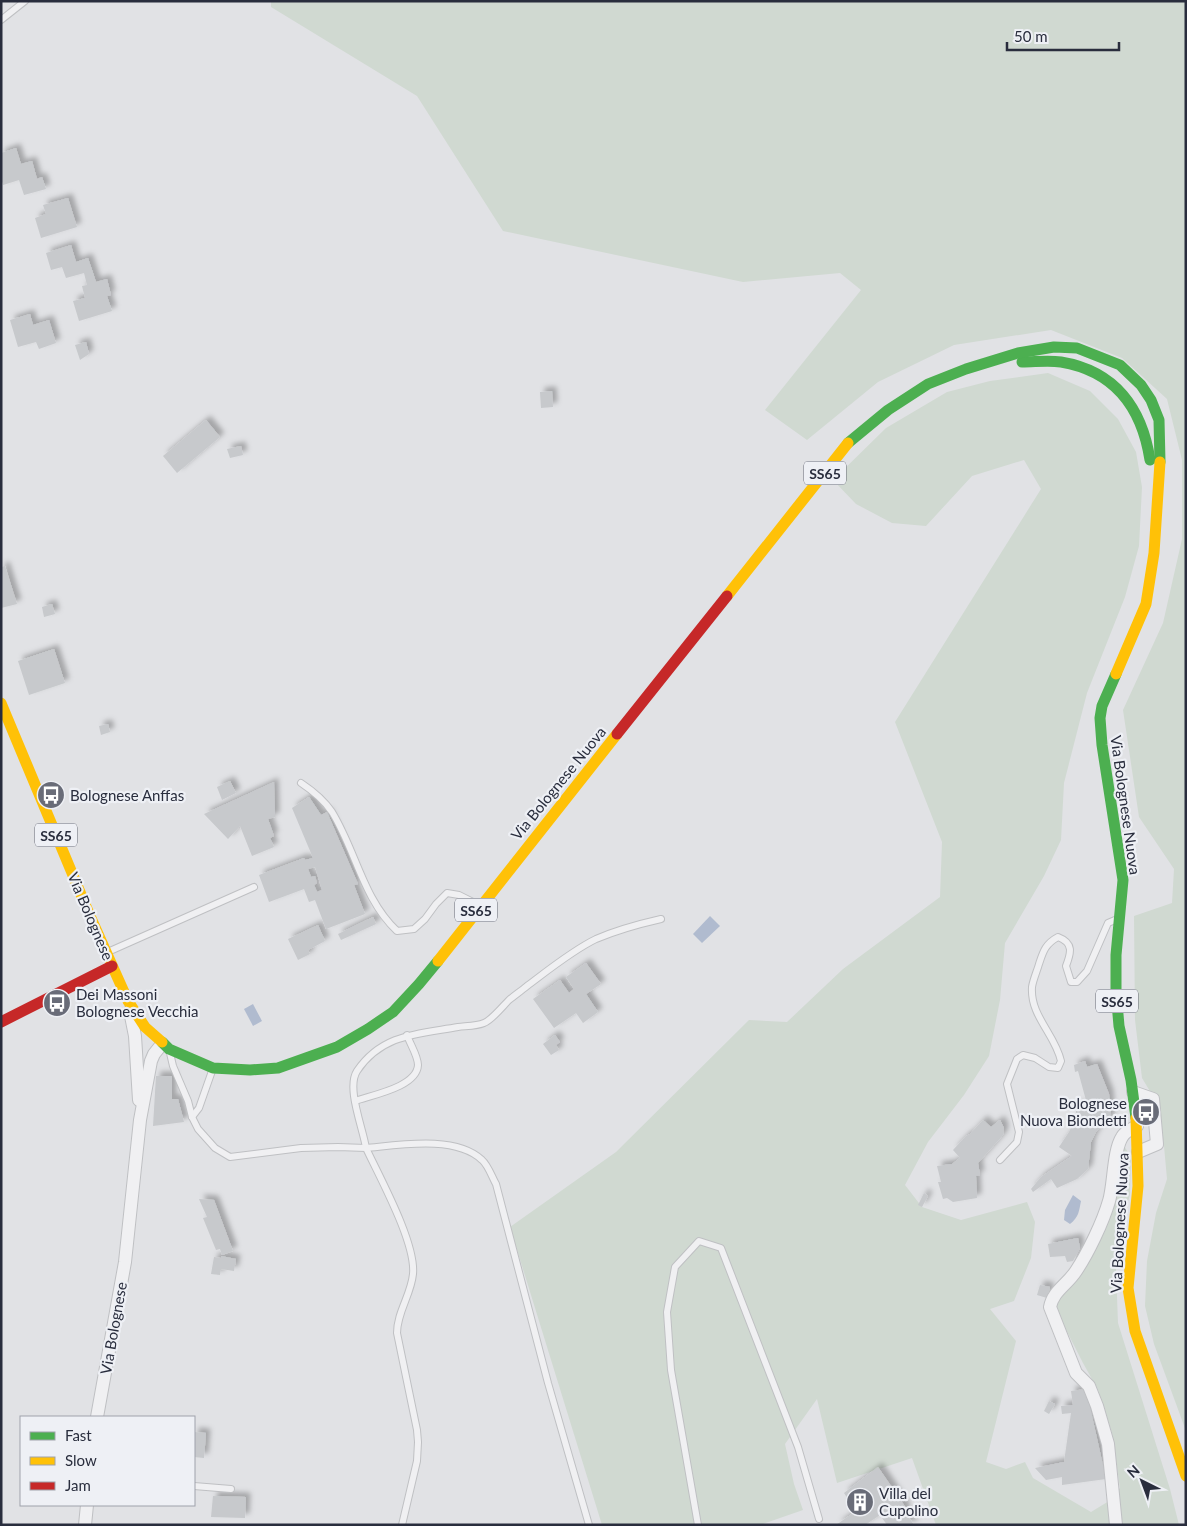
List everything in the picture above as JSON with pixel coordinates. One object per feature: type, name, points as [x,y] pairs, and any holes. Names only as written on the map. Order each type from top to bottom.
[{"type":"main road","name":"Via Bolognese Nuova","points":[[128,1001],[162,1049],[212,1068],[250,1070],[278,1068],[338,1047],[368,1029],[393,1012],[419,984],[848,443],[888,410],[928,384],[966,369],[1018,353],[1054,347],[1077,348],[1120,364],[1141,385],[1151,400],[1159,420],[1161,455],[1154,553],[1146,604],[1102,706],[1100,718],[1102,745],[1122,880],[1116,955],[1116,991],[1119,1026],[1137,1126],[1138,1186],[1128,1288],[1135,1331],[1186,1476]]},
{"type":"main road","name":"Via Bolognese Nuova","points":[[966,369],[1012,363],[1059,362],[1085,368],[1103,377],[1123,394],[1133,407],[1145,432],[1149,449],[1155,527]]},
{"type":"main road","name":"Via Bolognese","points":[[1,703],[128,1001]]},
{"type":"main road","points":[[1,1022],[112,966]]},
{"type":"street","name":"Via Bolognese","points":[[128,1001],[136,1049],[140,1120]]},
{"type":"street","points":[[136,1049],[162,1049]]},
{"type":"street","name":"Via Bolognese","points":[[97,1416],[125,1262],[140,1120],[149,1070],[162,1049]]},
{"type":"street","points":[[1132,1092],[1152,1099],[1157,1144],[1138,1152]]},
{"type":"street","points":[[1116,1525],[1108,1444],[1097,1406],[1089,1386],[1076,1373],[1050,1307],[1052,1297],[1076,1272],[1090,1248],[1110,1201],[1121,1137],[1127,1131],[1137,1126]]},
{"type":"street","points":[[85,1525],[87,1506]]},
{"type":"lane","points":[[1,20],[25,1]]},
{"type":"lane","points":[[301,783],[318,795],[331,811],[343,832],[372,900],[385,919],[397,930],[414,929],[426,919],[436,904],[448,893],[459,894],[480,905]]},
{"type":"lane","points":[[106,953],[254,887]]},
{"type":"lane","points":[[402,1525],[417,1461],[417,1430],[397,1333],[397,1320],[404,1305],[413,1274],[411,1251],[403,1228],[366,1148],[355,1101],[353,1081],[356,1072],[376,1050],[389,1042],[407,1035],[485,1023],[550,968],[595,940],[628,927],[661,919]]},
{"type":"lane","points":[[1000,1160],[1017,1142],[1019,1132],[1007,1084],[1017,1059],[1023,1055],[1035,1058],[1049,1068],[1058,1068],[1061,1061],[1059,1051],[1037,1016],[1034,1003],[1032,986],[1044,947],[1058,937],[1070,945],[1071,952],[1066,966],[1071,982],[1077,982],[1087,971],[1108,923],[1119,919]]},
{"type":"lane","points":[[355,1101],[401,1086],[413,1077],[417,1070],[417,1060],[407,1035]]},
{"type":"lane","points":[[162,1049],[188,1101],[192,1118],[198,1129],[216,1148],[230,1157],[301,1148],[338,1146],[366,1148],[433,1143],[464,1150],[483,1160],[496,1184],[548,1383],[589,1525]]},
{"type":"lane","points":[[192,1118],[199,1108],[212,1068]]},
{"type":"lane","points":[[698,1525],[671,1370],[667,1312],[675,1267],[699,1242],[721,1248],[798,1447],[819,1519]]},
{"type":"lane","points":[[195,1486],[231,1489]]},
{"type":"shaded area","points":[[271,1],[1186,1],[1186,1431],[1154,1344],[1145,1306],[1147,1261],[1156,1213],[1167,1179],[1157,1103],[1142,1078],[1135,1020],[1134,916],[1172,903],[1174,869],[1139,817],[1123,710],[1163,623],[1182,539],[1182,460],[1167,399],[1122,358],[1051,330],[954,345],[878,382],[807,440],[765,410],[861,290],[840,273],[743,282],[503,231],[417,96],[271,7]]},
{"type":"shaded area","points":[[1048,373],[1090,391],[1118,419],[1136,452],[1142,487],[1139,546],[1125,597],[1087,693],[1064,783],[1061,840],[1044,876],[1005,943],[1000,1000],[989,1056],[964,1095],[928,1142],[905,1185],[922,1207],[961,1220],[1027,1202],[1035,1222],[1031,1258],[1014,1301],[990,1309],[1016,1341],[986,1462],[1006,1469],[1025,1462],[1033,1478],[1091,1512],[1109,1501],[1120,1488],[1112,1433],[1098,1390],[1055,1308],[1058,1296],[1118,1179],[1124,1146],[1131,1157],[1130,1195],[1115,1243],[1118,1323],[1170,1489],[1179,1525],[936,1525],[912,1458],[837,1483],[817,1399],[785,1444],[794,1484],[803,1510],[760,1525],[602,1525],[510,1227],[616,1152],[749,1020],[787,1022],[843,969],[940,897],[942,842],[895,722],[1041,489],[1024,460],[972,476],[926,526],[892,523],[856,504],[833,480],[886,428],[947,392],[990,381]]},
{"type":"water","points":[[710,916],[720,926],[702,943],[693,934]]},
{"type":"water","points":[[253,1004],[262,1021],[253,1026],[244,1009]]},
{"type":"water","points":[[1073,1195],[1081,1201],[1077,1216],[1070,1224],[1064,1220],[1065,1210]]},
{"type":"building","points":[[16,148],[21,164],[32,161],[37,179],[42,177],[46,189],[24,195],[19,180],[3,185],[1,178],[1,153]]},
{"type":"building","points":[[68,198],[77,227],[41,238],[35,218],[46,214],[43,205]]},
{"type":"building","points":[[71,245],[76,262],[88,258],[96,282],[107,279],[111,295],[107,296],[112,311],[79,321],[73,301],[85,298],[82,286],[87,285],[84,273],[66,278],[62,267],[51,270],[46,253]]},
{"type":"building","points":[[30,314],[33,325],[49,320],[56,343],[39,349],[36,342],[18,347],[10,320]]},
{"type":"building","points":[[86,342],[89,354],[80,360],[75,345]]},
{"type":"building","points":[[552,391],[553,407],[541,408],[540,392]]},
{"type":"building","points":[[206,420],[220,437],[177,473],[163,456]]},
{"type":"building","points":[[241,446],[243,455],[230,458],[227,449]]},
{"type":"building","points":[[5,566],[17,604],[1,608],[1,567]]},
{"type":"building","points":[[52,604],[55,614],[44,617],[42,607]]},
{"type":"building","points":[[54,649],[65,683],[29,695],[18,661]]},
{"type":"building","points":[[108,724],[110,732],[101,735],[99,726]]},
{"type":"building","points":[[230,781],[236,793],[222,800],[217,787]]},
{"type":"building","points":[[274,782],[275,817],[268,819],[274,836],[270,838],[274,847],[252,856],[240,826],[228,839],[204,814]]},
{"type":"building","points":[[309,797],[321,815],[327,812],[358,884],[354,885],[365,914],[326,929],[315,900],[309,902],[304,889],[269,902],[259,875],[304,858],[305,860],[313,858],[292,808]],"holes":[[[315,867],[322,890],[317,892],[314,885],[317,883],[315,876],[311,877],[308,869]]]},
{"type":"building","points":[[373,917],[376,924],[341,940],[338,934]]},
{"type":"building","points":[[318,925],[325,941],[308,950],[310,954],[298,960],[288,939]]},
{"type":"building","points":[[586,963],[601,984],[586,994],[598,1012],[583,1023],[576,1013],[554,1028],[533,999],[560,980],[569,993],[574,989],[566,977]]},
{"type":"building","points":[[555,1035],[560,1042],[556,1045],[559,1050],[551,1055],[543,1044]]},
{"type":"building","points":[[1085,1061],[1087,1067],[1097,1064],[1109,1094],[1111,1117],[1096,1132],[1091,1142],[1088,1169],[1077,1179],[1057,1188],[1051,1179],[1033,1192],[1031,1189],[1041,1177],[1072,1156],[1059,1147],[1076,1117],[1076,1106],[1087,1104],[1078,1071],[1075,1072],[1074,1065]]},
{"type":"building","points":[[156,1076],[172,1076],[172,1099],[178,1099],[184,1122],[153,1126]]},
{"type":"building","points":[[983,1120],[991,1127],[1000,1120],[1004,1128],[1003,1135],[978,1163],[980,1175],[976,1176],[977,1198],[953,1202],[947,1198],[943,1199],[938,1182],[941,1182],[937,1166],[952,1164],[960,1158],[953,1150]]},
{"type":"building","points":[[924,1193],[928,1196],[922,1207],[918,1205]]},
{"type":"building","points":[[199,1199],[214,1200],[233,1251],[222,1255],[220,1249],[216,1250],[203,1218],[207,1217]]},
{"type":"building","points":[[1078,1238],[1080,1248],[1073,1261],[1067,1262],[1065,1256],[1050,1257],[1048,1244]]},
{"type":"building","points":[[221,1256],[236,1259],[234,1271],[221,1269],[220,1275],[211,1274],[214,1257],[221,1258]]},
{"type":"building","points":[[1040,1285],[1050,1287],[1047,1298],[1037,1295]]},
{"type":"building","points":[[1086,1389],[1106,1479],[1062,1485],[1062,1477],[1046,1480],[1035,1468],[1064,1462],[1071,1413],[1062,1414],[1061,1406],[1073,1405],[1071,1391]]},
{"type":"building","points":[[1049,1401],[1055,1404],[1049,1414],[1044,1411]]},
{"type":"building","points":[[195,1432],[206,1433],[204,1458],[195,1457]]},
{"type":"building","points":[[878,1467],[906,1508],[904,1510],[914,1525],[887,1525],[880,1515],[865,1525],[836,1525],[856,1511],[844,1493]]},
{"type":"building","points":[[213,1496],[246,1497],[245,1518],[211,1517]]},
{"type":"traffic: fast","points":[[848,443],[888,410],[928,384],[966,369],[1018,353],[1054,347],[1077,348],[1120,365],[1141,385],[1151,400],[1159,420],[1160,462]]},
{"type":"traffic: fast","points":[[1022,362],[1061,362],[1097,374],[1111,383],[1133,409],[1146,441],[1150,460]]},
{"type":"traffic: fast","points":[[1116,674],[1102,706],[1100,718],[1102,745],[1123,880],[1116,955],[1116,991],[1119,1026],[1131,1080],[1136,1118]]},
{"type":"traffic: fast","points":[[162,1042],[169,1049],[213,1068],[250,1070],[278,1068],[337,1047],[368,1029],[393,1012],[438,961]]},
{"type":"traffic: slow","points":[[727,596],[848,443]]},
{"type":"traffic: slow","points":[[1116,674],[1146,604],[1154,553],[1160,462]]},
{"type":"traffic: slow","points":[[1,703],[90,916],[128,1001],[145,1027],[162,1042]]},
{"type":"traffic: slow","points":[[438,961],[617,734]]},
{"type":"traffic: slow","points":[[1136,1118],[1138,1186],[1128,1288],[1135,1331],[1186,1476]]},
{"type":"traffic: jam","points":[[617,734],[727,596]]},
{"type":"traffic: jam","points":[[1,1022],[112,966]]},
{"type":"place","name":"Bolognese Anffas","points":[[51,795]]},
{"type":"place","name":"Dei Massoni Bolognese Vecchia","points":[[57,1003]]},
{"type":"place","name":"Bolognese Nuova Biondetti","points":[[1146,1112]]},
{"type":"place","name":"Villa del Cupolino","points":[[860,1502]]}]
